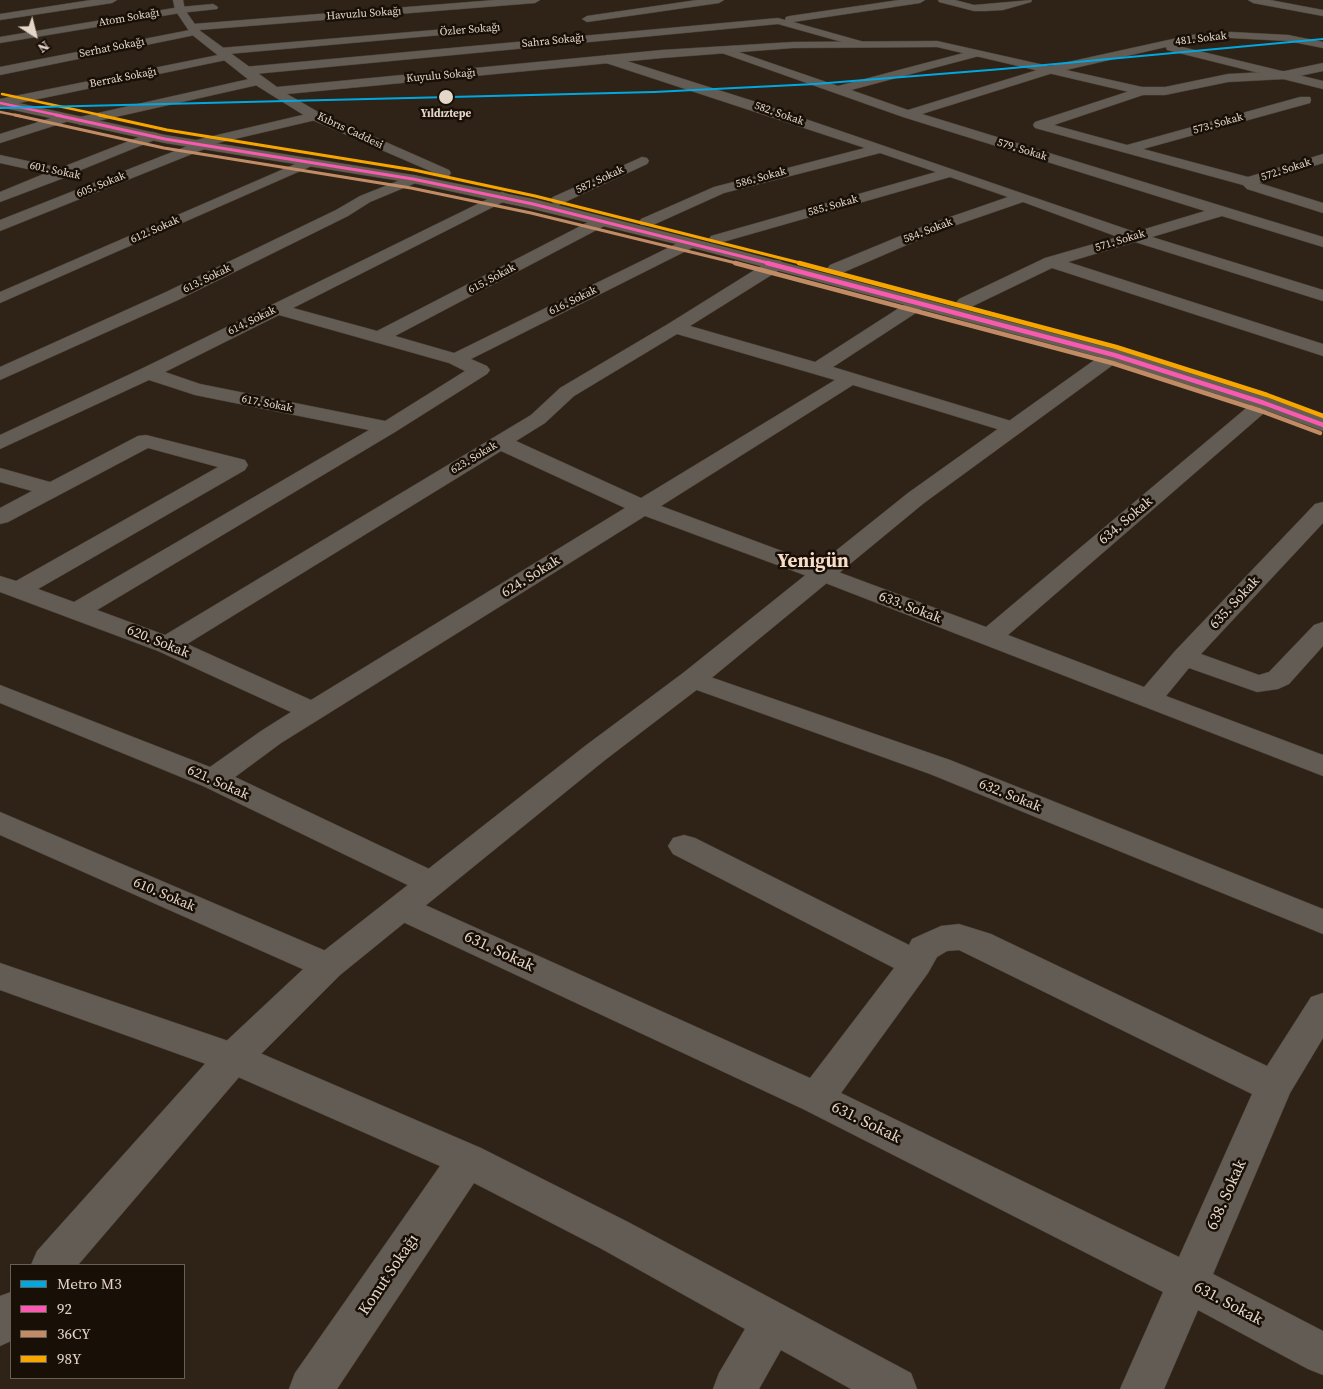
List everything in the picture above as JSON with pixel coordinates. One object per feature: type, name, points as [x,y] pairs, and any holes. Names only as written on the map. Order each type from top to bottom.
[{"type":"main road","points":[[0,103],[152,136],[412,179],[502,197],[690,242],[1114,355],[1264,403],[1323,425]]},
{"type":"main road","points":[[280,157],[444,172],[965,302],[1173,361],[1323,410]]},
{"type":"street","points":[[0,17],[112,0]]},
{"type":"street","name":"Havuzlu Sokağı","points":[[194,29],[371,26],[450,4],[535,0]]},
{"type":"street","points":[[579,20],[719,0]]},
{"type":"street","points":[[842,0],[870,9]]},
{"type":"street","points":[[778,21],[870,9],[920,0]]},
{"type":"street","points":[[943,0],[974,8],[986,8],[1003,7],[1027,0]]},
{"type":"street","points":[[1253,0],[1323,13]]},
{"type":"street","name":"Atom Sokağı","points":[[0,40],[179,5],[220,7]]},
{"type":"street","name":"Kıbrıs Caddesi","points":[[179,5],[194,29],[258,81],[316,116],[444,172]]},
{"type":"street","name":"Sahra Sokağı","points":[[244,71],[778,21],[860,44]]},
{"type":"street","name":"Özler Sokağı","points":[[223,54],[371,26],[405,36],[493,28]]},
{"type":"street","name":"Serhat Sokağı","points":[[0,71],[194,29]]},
{"type":"street","name":"481. Sokak","points":[[908,114],[1050,70],[1191,38],[1231,35],[1288,38],[1323,45]]},
{"type":"street","points":[[405,36],[426,53]]},
{"type":"street","points":[[1210,57],[1288,38]]},
{"type":"street","points":[[860,44],[937,44],[1142,91],[1165,91],[1228,78],[1285,75],[1323,67]]},
{"type":"street","name":"Kuyulu Sokağı","points":[[274,91],[488,72],[607,59],[793,45],[860,44]]},
{"type":"street","points":[[1160,45],[1323,85]]},
{"type":"street","name":"579. Sokak","points":[[723,50],[908,114],[1323,242]]},
{"type":"street","name":"Berrak Sokağı","points":[[0,103],[223,54]]},
{"type":"street","points":[[836,90],[975,54]]},
{"type":"street","name":"582. Sokak","points":[[607,59],[1023,197],[1132,236],[1323,296]]},
{"type":"street","name":"573. Sokak","points":[[1131,148],[1310,101],[1228,78]]},
{"type":"street","points":[[80,121],[258,81]]},
{"type":"street","points":[[1142,91],[1040,125],[1131,148],[1248,182],[1252,186],[1323,208]]},
{"type":"street","name":"605. Sokak","points":[[0,226],[200,144],[316,116]]},
{"type":"street","points":[[0,139],[64,118]]},
{"type":"street","points":[[0,197],[152,136]]},
{"type":"street","points":[[1029,152],[1082,136]]},
{"type":"street","name":"586. Sokak","points":[[646,222],[719,190],[880,149]]},
{"type":"street","name":"572. Sokak","points":[[1248,182],[1323,158]]},
{"type":"street","name":"601. Sokak","points":[[0,159],[110,182]]},
{"type":"street","name":"587. Sokak","points":[[558,200],[642,161]]},
{"type":"street","name":"612. Sokak","points":[[0,298],[309,162]]},
{"type":"street","name":"585. Sokak","points":[[718,239],[949,173]]},
{"type":"street","name":"613. Sokak","points":[[0,374],[172,296],[365,200],[412,179]]},
{"type":"street","name":"571. Sokak","points":[[965,302],[1051,262],[1132,236],[1281,196]]},
{"type":"street","name":"614. Sokak","points":[[0,443],[148,373],[502,197]]},
{"type":"street","name":"584. Sokak","points":[[836,269],[933,228],[1023,197]]},
{"type":"street","points":[[0,206],[32,214]]},
{"type":"street","name":"615. Sokak","points":[[381,336],[602,221]]},
{"type":"street","name":"616. Sokak","points":[[456,359],[690,242]]},
{"type":"street","points":[[1051,262],[1321,348]]},
{"type":"street","name":"623. Sokak","points":[[167,645],[538,419],[567,392],[675,328],[775,265]]},
{"type":"street","points":[[1300,288],[1323,277]]},
{"type":"street","points":[[817,369],[919,303]]},
{"type":"street","points":[[77,611],[388,428],[480,370],[456,359],[278,308]]},
{"type":"street","points":[[675,328],[851,378],[1014,428]]},
{"type":"street","points":[[53,1264],[233,1058],[328,966],[595,754],[693,679],[916,498],[1114,355]]},
{"type":"street","name":"617. Sokak","points":[[148,373],[195,390],[388,428]]},
{"type":"street","name":"624. Sokak","points":[[212,779],[271,737],[851,378]]},
{"type":"street","name":"634. Sokak","points":[[989,638],[1264,403]]},
{"type":"street","points":[[0,517],[146,441],[237,465],[9,586]]},
{"type":"street","name":"633. Sokak","points":[[500,442],[643,508],[824,574],[1323,766]]},
{"type":"street","points":[[0,474],[52,490]]},
{"type":"street","name":"635. Sokak","points":[[1149,699],[1184,657],[1321,515]]},
{"type":"street","name":"620. Sokak","points":[[9,586],[167,645],[313,711]]},
{"type":"street","points":[[1184,657],[1257,684],[1268,683],[1279,678],[1323,630]]},
{"type":"street","name":"632. Sokak","points":[[693,679],[940,767],[1323,922]]},
{"type":"street","name":"621. Sokak","points":[[0,693],[212,779],[431,883]]},
{"type":"street","name":"610. Sokak","points":[[0,823],[328,966]]},
{"type":"street","points":[[684,846],[916,964]]},
{"type":"street","name":"631. Sokak","points":[[402,908],[816,1098],[1188,1283],[1323,1354]]},
{"type":"street","points":[[816,1098],[916,964],[924,948],[941,940],[959,936],[979,943],[1274,1087]]},
{"type":"street","points":[[0,976],[233,1058],[468,1160],[614,1235],[896,1389]]},
{"type":"street","name":"638. Sokak","points":[[1142,1389],[1274,1087],[1323,1008]]},
{"type":"street","name":"Konut Sokağı","points":[[311,1389],[468,1160]]},
{"type":"street","points":[[0,1325],[10,1313]]},
{"type":"street","points":[[735,1389],[773,1321]]},
{"type":"metro line","name":"M3","points":[[0,108],[654,92],[815,84],[1002,69],[1323,39]]},
{"type":"transit line","name":"98Y","points":[[2,94],[167,130],[414,170],[535,196],[709,239],[1116,347],[1267,395],[1323,416]]},
{"type":"transit line","name":"92","points":[[0,103],[165,139],[413,179],[533,204],[707,247],[1114,355],[1264,403],[1323,425]]},
{"type":"transit line","name":"36CY","points":[[0,112],[164,148],[411,188],[531,213],[705,255],[1112,363],[1261,411],[1320,433]]},
{"type":"place","name":"Yıldıztepe","points":[[446,97]]},
{"type":"district","name":"Yenigün","points":[[813,562]]}]
